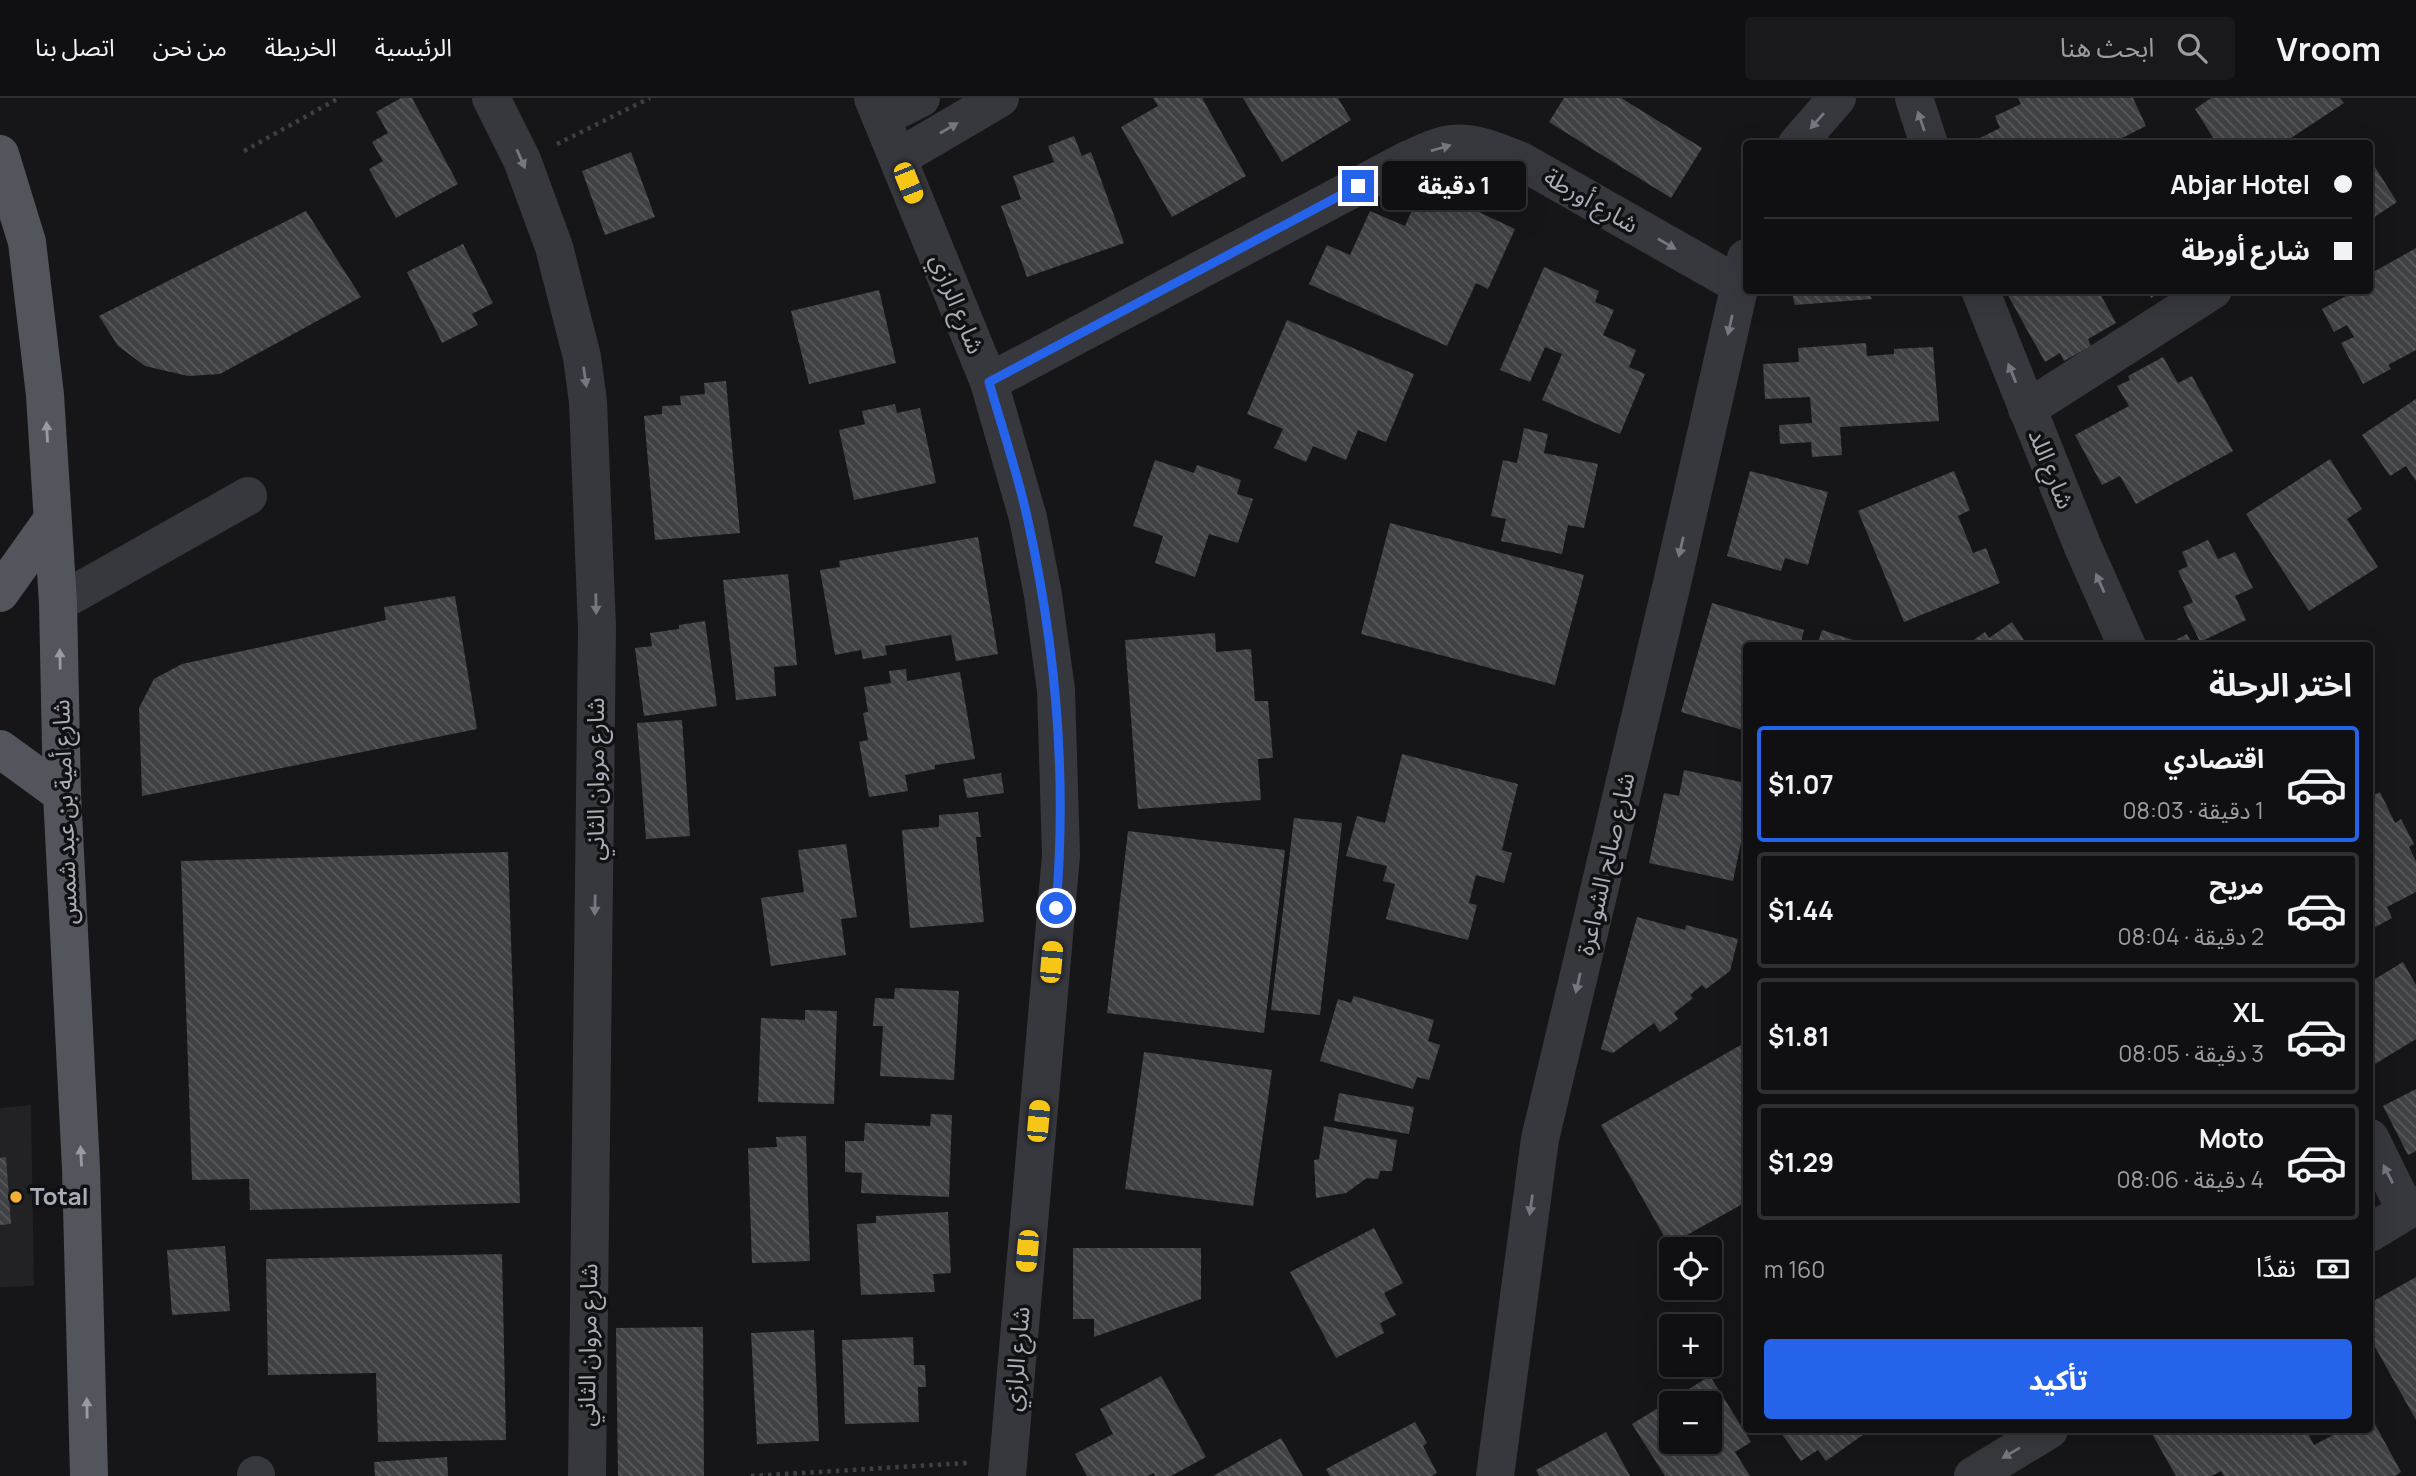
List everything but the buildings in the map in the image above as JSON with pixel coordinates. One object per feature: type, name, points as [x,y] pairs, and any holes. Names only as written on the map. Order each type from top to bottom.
[{"type":"main road","name":"شارع أمية بن عبد شمس","points":[[0,153],[27,242],[45,395],[58,603],[62,794],[81,1168],[89,1476]]},
{"type":"main road","points":[[0,593],[52,520]]},
{"type":"main road","points":[[0,749],[62,794]]},
{"type":"street","name":"شارع مروان الثاني","points":[[491,98],[522,160],[551,237],[569,298],[584,368],[588,402],[597,628],[587,1476]]},
{"type":"street","points":[[877,108],[921,98]]},
{"type":"street","points":[[898,158],[1000,98]]},
{"type":"street","points":[[1800,140],[1837,98]]},
{"type":"street","points":[[1913,98],[1928,140]]},
{"type":"street","name":"شارع الرازي","points":[[877,108],[989,382],[1028,518],[1043,595],[1056,690],[1060,855],[1008,1469]]},
{"type":"street","name":"شارع أورطة","points":[[989,382],[1408,160],[1445,145],[1468,144],[1489,148],[1521,161],[1743,272]]},
{"type":"street","name":"شارع صالح الشواعرة","points":[[1495,1476],[1541,1139],[1674,579],[1743,272]]},
{"type":"street","name":"شارع اللد","points":[[1982,294],[2027,410],[2125,642]]},
{"type":"street","points":[[2027,410],[2207,294]]},
{"type":"street","points":[[58,603],[248,496]]},
{"type":"street","points":[[2373,1143],[2411,1208],[2373,1231]]},
{"type":"street","points":[[1973,1476],[2044,1433]]},
{"type":"path","points":[[244,151],[339,98]]},
{"type":"path","points":[[522,160],[650,98]]},
{"type":"path","points":[[751,1476],[1008,1469]]},
{"type":"shaded area","name":"Total","points":[[31,1105],[34,1286],[0,1287],[0,1108]]},
{"type":"place","name":"Total","points":[[16,1197]]},
{"type":"route","points":[[1056,908],[1060,855],[1056,690],[1043,595],[1028,518],[989,382],[1358,186]]}]
